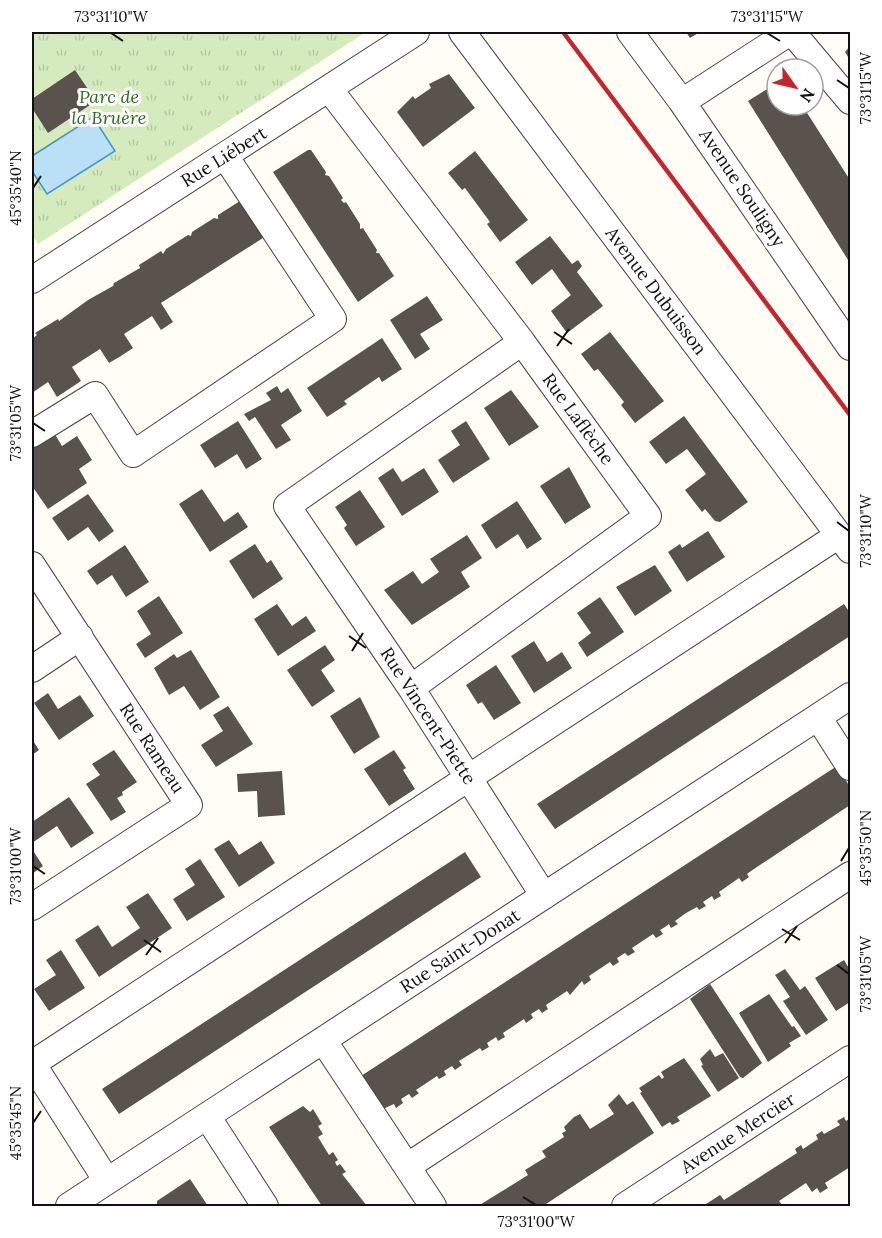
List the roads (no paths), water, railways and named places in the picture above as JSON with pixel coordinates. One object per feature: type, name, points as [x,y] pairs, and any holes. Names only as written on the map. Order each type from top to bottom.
[{"type":"street","name":"Rue Liébert","points":[[32,280],[330,90],[416,32]]},
{"type":"street","name":"Avenue Dubuisson","points":[[462,32],[845,542]]},
{"type":"street","name":"Avenue Souligny","points":[[630,32],[682,102],[850,346]]},
{"type":"street","points":[[682,102],[791,32],[850,101]]},
{"type":"street","name":"Rue Laflèche","points":[[330,90],[522,342],[648,516],[411,688]]},
{"type":"street","points":[[32,434],[95,395],[133,454],[333,319],[225,156]]},
{"type":"street","name":"Rue Vincent-Piette","points":[[522,342],[287,506],[411,688],[544,896]]},
{"type":"street","points":[[91,1197],[32,1064],[468,778],[845,542]]},
{"type":"street","name":"Rue Rameau","points":[[32,565],[189,805],[32,907]]},
{"type":"street","points":[[32,669],[80,637]]},
{"type":"street","name":"Rue Saint-Donat","points":[[91,1197],[207,1116],[850,696]]},
{"type":"street","points":[[818,717],[850,767]]},
{"type":"street","points":[[408,1166],[850,875]]},
{"type":"street","points":[[323,1040],[434,1206]]},
{"type":"street","name":"Avenue Mercier","points":[[625,1206],[850,1059]]},
{"type":"street","points":[[207,1116],[265,1206]]},
{"type":"water","points":[[93,117],[115,151],[47,194],[32,171],[32,156]]},
{"type":"railway","points":[[563,32],[850,415]]},
{"type":"park label","name":"Parc de la Bruère","points":[[109,107]]}]
